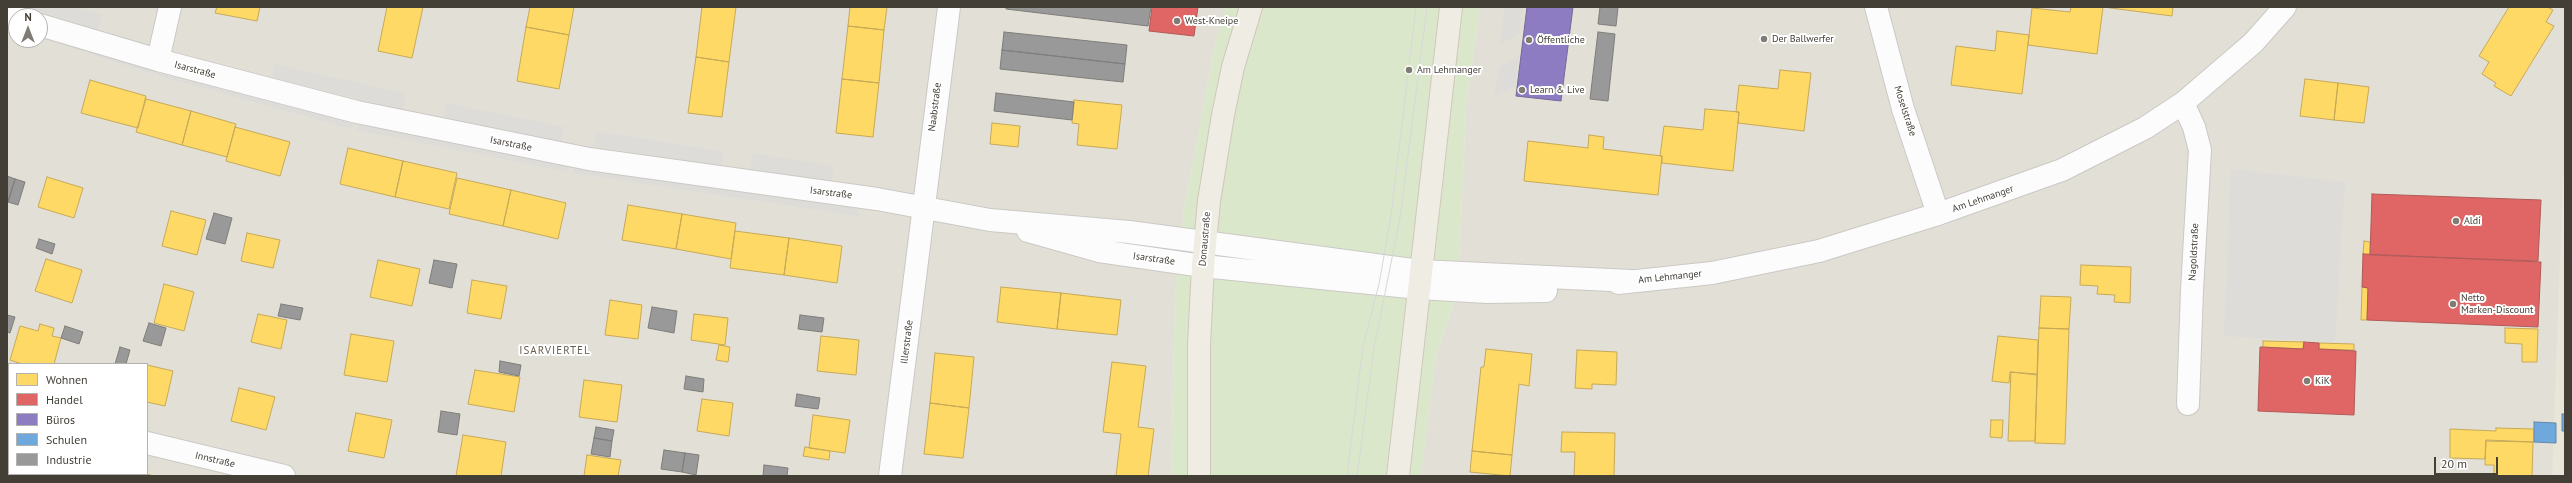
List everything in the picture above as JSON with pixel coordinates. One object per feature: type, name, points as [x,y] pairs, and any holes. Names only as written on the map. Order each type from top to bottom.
[{"type":"main road","name":"Donaustraße","points":[[1199,476],[1197,412],[1204,242],[1223,114],[1233,67],[1252,7]]},
{"type":"main road","points":[[1398,476],[1451,7]]},
{"type":"street","points":[[158,60],[170,7]]},
{"type":"street","name":"Naabstraße","points":[[923,208],[949,7]]},
{"type":"street","name":"Moselstraße","points":[[1876,7],[1903,108],[1938,214]]},
{"type":"street","name":"Am Lehmanger","points":[[1420,279],[1487,292],[1555,291],[1712,273],[1796,256],[1938,214],[2062,170],[2144,128],[2183,103],[2253,43],[2285,7]]},
{"type":"street","name":"Isarstraße","points":[[48,26],[158,60],[357,112],[448,132],[589,158],[877,199],[990,220],[1099,251],[1203,266],[1420,279]]},
{"type":"street","name":"Nagoldstraße","points":[[2183,103],[2194,127],[2200,150],[2192,290],[2188,404]]},
{"type":"street","name":"Illerstraße","points":[[890,476],[923,208]]},
{"type":"street","name":"Isarstraße","points":[[990,220],[1055,224],[1204,242],[1420,279]]},
{"type":"street","name":"Innstraße","points":[[148,443],[284,476]]},
{"type":"shaded area","points":[[7,7],[1226,7],[1215,44],[1184,209],[1175,294],[1171,476],[7,476]]},
{"type":"shaded area","points":[[27,7],[78,7],[103,15],[98,30],[48,14],[48,8]]},
{"type":"shaded area","points":[[1480,7],[2565,7],[2565,476],[1421,476],[1436,356],[1458,290],[1466,107]]},
{"type":"shaded area","points":[[1505,7],[1523,7],[1519,34],[1500,44]]},
{"type":"shaded area","points":[[48,34],[354,122],[352,129],[163,77],[48,41]]},
{"type":"shaded area","points":[[1519,57],[1515,86],[1494,96],[1499,67]]},
{"type":"shaded area","points":[[275,64],[406,94],[403,110],[272,77]]},
{"type":"shaded area","points":[[446,103],[564,127],[561,142],[443,119]]},
{"type":"shaded area","points":[[359,123],[570,166],[568,172],[357,130]]},
{"type":"shaded area","points":[[596,131],[724,152],[721,166],[593,146]]},
{"type":"shaded area","points":[[753,153],[834,166],[832,181],[750,170]]},
{"type":"shaded area","points":[[573,166],[858,205],[859,216],[572,173]]},
{"type":"shaded area","points":[[2231,169],[2345,182],[2335,342],[2224,336]]},
{"type":"shaded area","points":[[2563,178],[2565,178],[2565,476],[2552,476]]},
{"type":"green space","points":[[1226,7],[1480,7],[1466,107],[1458,290],[1436,356],[1421,476],[1171,476],[1175,294],[1184,209],[1215,44]]},
{"type":"building: Wohnen","points":[[217,7],[260,7],[257,21],[215,13]]},
{"type":"building: Wohnen","points":[[387,7],[423,7],[412,58],[378,51]]},
{"type":"building: Wohnen","points":[[530,7],[574,7],[569,35],[526,27]]},
{"type":"building: Wohnen","points":[[702,7],[736,7],[729,62],[696,57]]},
{"type":"building: Wohnen","points":[[850,7],[887,7],[884,30],[848,26]]},
{"type":"building: Wohnen","points":[[2071,7],[2103,7],[2097,54],[2028,45],[2032,8],[2070,12]]},
{"type":"building: Wohnen","points":[[2103,7],[2173,7],[2172,16]]},
{"type":"building: Wohnen","points":[[2509,7],[2547,7],[2553,10],[2546,22],[2554,26],[2511,96],[2494,86],[2496,83],[2482,74],[2489,62],[2479,56]]},
{"type":"building: Wohnen","points":[[848,26],[884,30],[879,83],[842,79]]},
{"type":"building: Wohnen","points":[[526,27],[569,35],[559,89],[517,81]]},
{"type":"building: Wohnen","points":[[1997,31],[2029,35],[2022,94],[1951,85],[1956,46],[1995,51]]},
{"type":"building: Wohnen","points":[[696,57],[729,62],[722,117],[688,113]]},
{"type":"building: Wohnen","points":[[1780,70],[1811,73],[1804,131],[1738,123],[1739,112],[1736,112],[1739,85],[1778,89]]},
{"type":"building: Wohnen","points":[[842,79],[879,83],[873,137],[836,133]]},
{"type":"building: Wohnen","points":[[2305,79],[2338,83],[2334,120],[2300,116]]},
{"type":"building: Wohnen","points":[[90,80],[146,96],[138,128],[81,113]]},
{"type":"building: Wohnen","points":[[2338,83],[2369,87],[2364,123],[2334,120]]},
{"type":"building: Wohnen","points":[[146,99],[191,111],[182,145],[136,132]]},
{"type":"building: Wohnen","points":[[1074,100],[1122,105],[1117,149],[1077,145],[1079,124],[1072,123]]},
{"type":"building: Wohnen","points":[[1705,109],[1739,112],[1733,171],[1662,163],[1662,156],[1660,156],[1664,126],[1703,130]]},
{"type":"building: Wohnen","points":[[191,111],[236,124],[227,157],[182,145]]},
{"type":"building: Wohnen","points":[[992,123],[1020,126],[1018,147],[990,144]]},
{"type":"building: Wohnen","points":[[235,127],[290,142],[280,176],[226,161]]},
{"type":"building: Wohnen","points":[[1589,135],[1604,137],[1603,149],[1662,156],[1658,195],[1524,181],[1528,141],[1588,148]]},
{"type":"building: Wohnen","points":[[348,148],[403,161],[395,197],[340,184]]},
{"type":"building: Wohnen","points":[[403,161],[457,173],[449,209],[395,197]]},
{"type":"building: Wohnen","points":[[47,177],[83,188],[74,218],[38,207]]},
{"type":"building: Wohnen","points":[[457,178],[511,190],[503,226],[449,214]]},
{"type":"building: Wohnen","points":[[511,190],[566,203],[558,239],[503,226]]},
{"type":"building: Wohnen","points":[[628,205],[682,214],[676,249],[622,240]]},
{"type":"building: Wohnen","points":[[171,211],[206,220],[197,255],[162,246]]},
{"type":"building: Wohnen","points":[[682,214],[736,223],[731,259],[676,249]]},
{"type":"building: Wohnen","points":[[735,231],[789,238],[784,275],[730,268]]},
{"type":"building: Wohnen","points":[[247,233],[280,240],[273,268],[241,261]]},
{"type":"building: Wohnen","points":[[789,238],[842,246],[837,283],[784,275]]},
{"type":"building: Wohnen","points":[[2364,241],[2370,242],[2370,255],[2363,254]]},
{"type":"building: Wohnen","points":[[46,259],[82,270],[72,303],[35,291]]},
{"type":"building: Wohnen","points":[[378,260],[420,269],[412,306],[370,297]]},
{"type":"building: Wohnen","points":[[2081,265],[2131,267],[2130,303],[2114,302],[2115,295],[2097,294],[2098,286],[2080,285]]},
{"type":"building: Wohnen","points":[[472,280],[507,286],[501,319],[467,313]]},
{"type":"building: Wohnen","points":[[164,284],[194,292],[184,331],[154,323]]},
{"type":"building: Wohnen","points":[[1001,287],[1061,293],[1057,329],[997,322]]},
{"type":"building: Wohnen","points":[[2362,287],[2368,288],[2367,320],[2361,320]]},
{"type":"building: Wohnen","points":[[1061,293],[1121,300],[1117,335],[1057,329]]},
{"type":"building: Wohnen","points":[[2041,296],[2071,297],[2069,329],[2039,328]]},
{"type":"building: Wohnen","points":[[610,300],[642,305],[638,339],[605,335]]},
{"type":"building: Wohnen","points":[[258,314],[287,320],[281,349],[251,342]]},
{"type":"building: Wohnen","points":[[694,314],[728,318],[725,345],[691,340]]},
{"type":"building: Wohnen","points":[[40,324],[54,328],[52,336],[61,338],[54,363],[19,363],[10,360],[20,326],[38,331]]},
{"type":"building: Wohnen","points":[[2039,328],[2069,329],[2065,444],[2035,443]]},
{"type":"building: Wohnen","points":[[2505,328],[2538,329],[2537,362],[2522,362],[2522,344],[2505,343]]},
{"type":"building: Wohnen","points":[[351,334],[394,341],[387,382],[344,375]]},
{"type":"building: Wohnen","points":[[821,336],[859,340],[856,375],[817,371]]},
{"type":"building: Wohnen","points":[[1998,336],[2038,340],[2037,374],[2010,372],[2009,383],[1992,381]]},
{"type":"building: Wohnen","points":[[2263,341],[2304,342],[2303,349],[2263,347]]},
{"type":"building: Wohnen","points":[[2319,343],[2354,344],[2354,350],[2319,349]]},
{"type":"building: Wohnen","points":[[719,345],[730,347],[728,362],[716,360]]},
{"type":"building: Wohnen","points":[[1486,349],[1532,354],[1529,386],[1519,384],[1512,455],[1472,451],[1481,367],[1484,367]]},
{"type":"building: Wohnen","points":[[1577,350],[1617,352],[1616,385],[1592,384],[1592,389],[1575,388]]},
{"type":"building: Wohnen","points":[[935,353],[974,357],[969,408],[930,403]]},
{"type":"building: Wohnen","points":[[1112,362],[1146,366],[1138,427],[1154,429],[1148,476],[1116,476],[1121,434],[1103,432]]},
{"type":"building: Wohnen","points":[[148,365],[173,371],[165,406],[148,402]]},
{"type":"building: Wohnen","points":[[475,370],[520,377],[514,412],[468,404]]},
{"type":"building: Wohnen","points":[[2011,372],[2037,375],[2035,441],[2008,441]]},
{"type":"building: Wohnen","points":[[584,380],[622,385],[617,422],[579,417]]},
{"type":"building: Wohnen","points":[[239,388],[275,397],[266,430],[231,421]]},
{"type":"building: Wohnen","points":[[702,399],[733,403],[729,436],[697,431]]},
{"type":"building: Wohnen","points":[[930,403],[969,408],[963,458],[924,454]]},
{"type":"building: Wohnen","points":[[356,413],[392,420],[384,458],[348,451]]},
{"type":"building: Wohnen","points":[[813,415],[850,420],[845,453],[809,448]]},
{"type":"building: Wohnen","points":[[1991,420],[2003,420],[2002,438],[1990,437]]},
{"type":"building: Wohnen","points":[[2496,428],[2534,429],[2534,442],[2486,440],[2485,459],[2450,458],[2450,429],[2496,431]]},
{"type":"building: Wohnen","points":[[7,432],[8,450],[7,468]]},
{"type":"building: Wohnen","points":[[1562,432],[1615,433],[1614,476],[1574,476],[1575,452],[1561,452]]},
{"type":"building: Wohnen","points":[[463,435],[506,442],[501,476],[456,476]]},
{"type":"building: Wohnen","points":[[2486,441],[2533,442],[2532,476],[2485,476],[2494,475],[2494,465],[2485,465]]},
{"type":"building: Wohnen","points":[[805,447],[830,451],[829,460],[803,456]]},
{"type":"building: Wohnen","points":[[1472,451],[1512,455],[1510,476],[1470,472]]},
{"type":"building: Wohnen","points":[[587,455],[621,460],[618,476],[584,476]]},
{"type":"building: Wohnen","points":[[148,474],[154,476],[120,476]]},
{"type":"building: Wohnen","points":[[56,475],[98,475],[97,476]]},
{"type":"building: Handel","points":[[1152,7],[1198,7],[1194,36],[1149,31]]},
{"type":"building: Handel","name":"Aldi","points":[[2372,194],[2541,200],[2538,261],[2370,255]]},
{"type":"building: Handel","name":"Netto Marken-Discount","points":[[2363,254],[2541,262],[2538,327],[2367,320],[2368,288],[2362,287]]},
{"type":"building: Handel","name":"KiK","points":[[2304,342],[2319,343],[2319,349],[2356,351],[2354,415],[2258,411],[2260,347],[2303,349]]},
{"type":"building: Büros","points":[[1527,7],[1573,7],[1561,101],[1516,96]]},
{"type":"building: Schulen","points":[[2562,414],[2565,414],[2565,431],[2562,431]]},
{"type":"building: Schulen","points":[[2534,422],[2556,423],[2556,443],[2534,442]]},
{"type":"building: Industrie","points":[[1006,7],[1151,7],[1148,26],[1006,9]]},
{"type":"building: Industrie","points":[[1600,7],[1618,7],[1616,26],[1598,24]]},
{"type":"building: Industrie","points":[[1004,32],[1127,45],[1125,64],[1002,50]]},
{"type":"building: Industrie","points":[[1598,32],[1615,34],[1608,101],[1590,99]]},
{"type":"building: Industrie","points":[[1002,50],[1125,64],[1123,82],[1000,69]]},
{"type":"building: Industrie","points":[[996,93],[1074,102],[1072,120],[994,111]]},
{"type":"building: Industrie","points":[[7,176],[15,179],[8,202],[7,202]]},
{"type":"building: Industrie","points":[[15,179],[25,182],[18,205],[8,202]]},
{"type":"building: Industrie","points":[[214,213],[232,218],[225,244],[206,239]]},
{"type":"building: Industrie","points":[[39,239],[55,244],[52,254],[36,248]]},
{"type":"building: Industrie","points":[[434,260],[457,264],[452,288],[429,283]]},
{"type":"building: Industrie","points":[[281,304],[303,308],[300,320],[278,316]]},
{"type":"building: Industrie","points":[[652,307],[677,311],[674,333],[648,328]]},
{"type":"building: Industrie","points":[[7,315],[15,317],[10,333],[7,332]]},
{"type":"building: Industrie","points":[[800,315],[824,318],[822,332],[798,329]]},
{"type":"building: Industrie","points":[[149,323],[166,328],[161,346],[143,341]]},
{"type":"building: Industrie","points":[[65,326],[83,332],[79,344],[61,338]]},
{"type":"building: Industrie","points":[[120,347],[130,350],[126,363],[115,363]]},
{"type":"building: Industrie","points":[[500,361],[521,365],[519,376],[499,372]]},
{"type":"building: Industrie","points":[[686,376],[704,379],[703,392],[684,389]]},
{"type":"building: Industrie","points":[[797,394],[820,398],[818,409],[795,406]]},
{"type":"building: Industrie","points":[[441,411],[460,414],[457,435],[438,432]]},
{"type":"building: Industrie","points":[[596,427],[614,430],[612,441],[594,438]]},
{"type":"building: Industrie","points":[[594,438],[612,441],[610,457],[591,454]]},
{"type":"building: Industrie","points":[[664,450],[685,453],[682,472],[661,469]]},
{"type":"building: Industrie","points":[[685,453],[699,455],[696,475],[682,472]]},
{"type":"building: Industrie","points":[[764,465],[788,468],[787,476],[763,476]]},
{"type":"tram line","points":[[1347,476],[1363,346],[1379,284],[1391,216],[1416,7]]},
{"type":"tram line","points":[[1357,476],[1374,348],[1400,218],[1427,7]]},
{"type":"place","name":"West-Kneipe","points":[[1177,21]]},
{"type":"place","name":"Der Ballwerfer","points":[[1764,39]]},
{"type":"place","name":"Öffentliche","points":[[1529,40]]},
{"type":"place","name":"Am Lehmanger","points":[[1409,70]]},
{"type":"place","name":"Learn & Live","points":[[1522,90]]},
{"type":"place","name":"Aldi","points":[[2456,221]]},
{"type":"place","name":"Netto Marken-Discount","points":[[2453,304]]},
{"type":"place","name":"KiK","points":[[2307,381]]},
{"type":"district","name":"ISARVIERTEL","points":[[555,351]]}]
